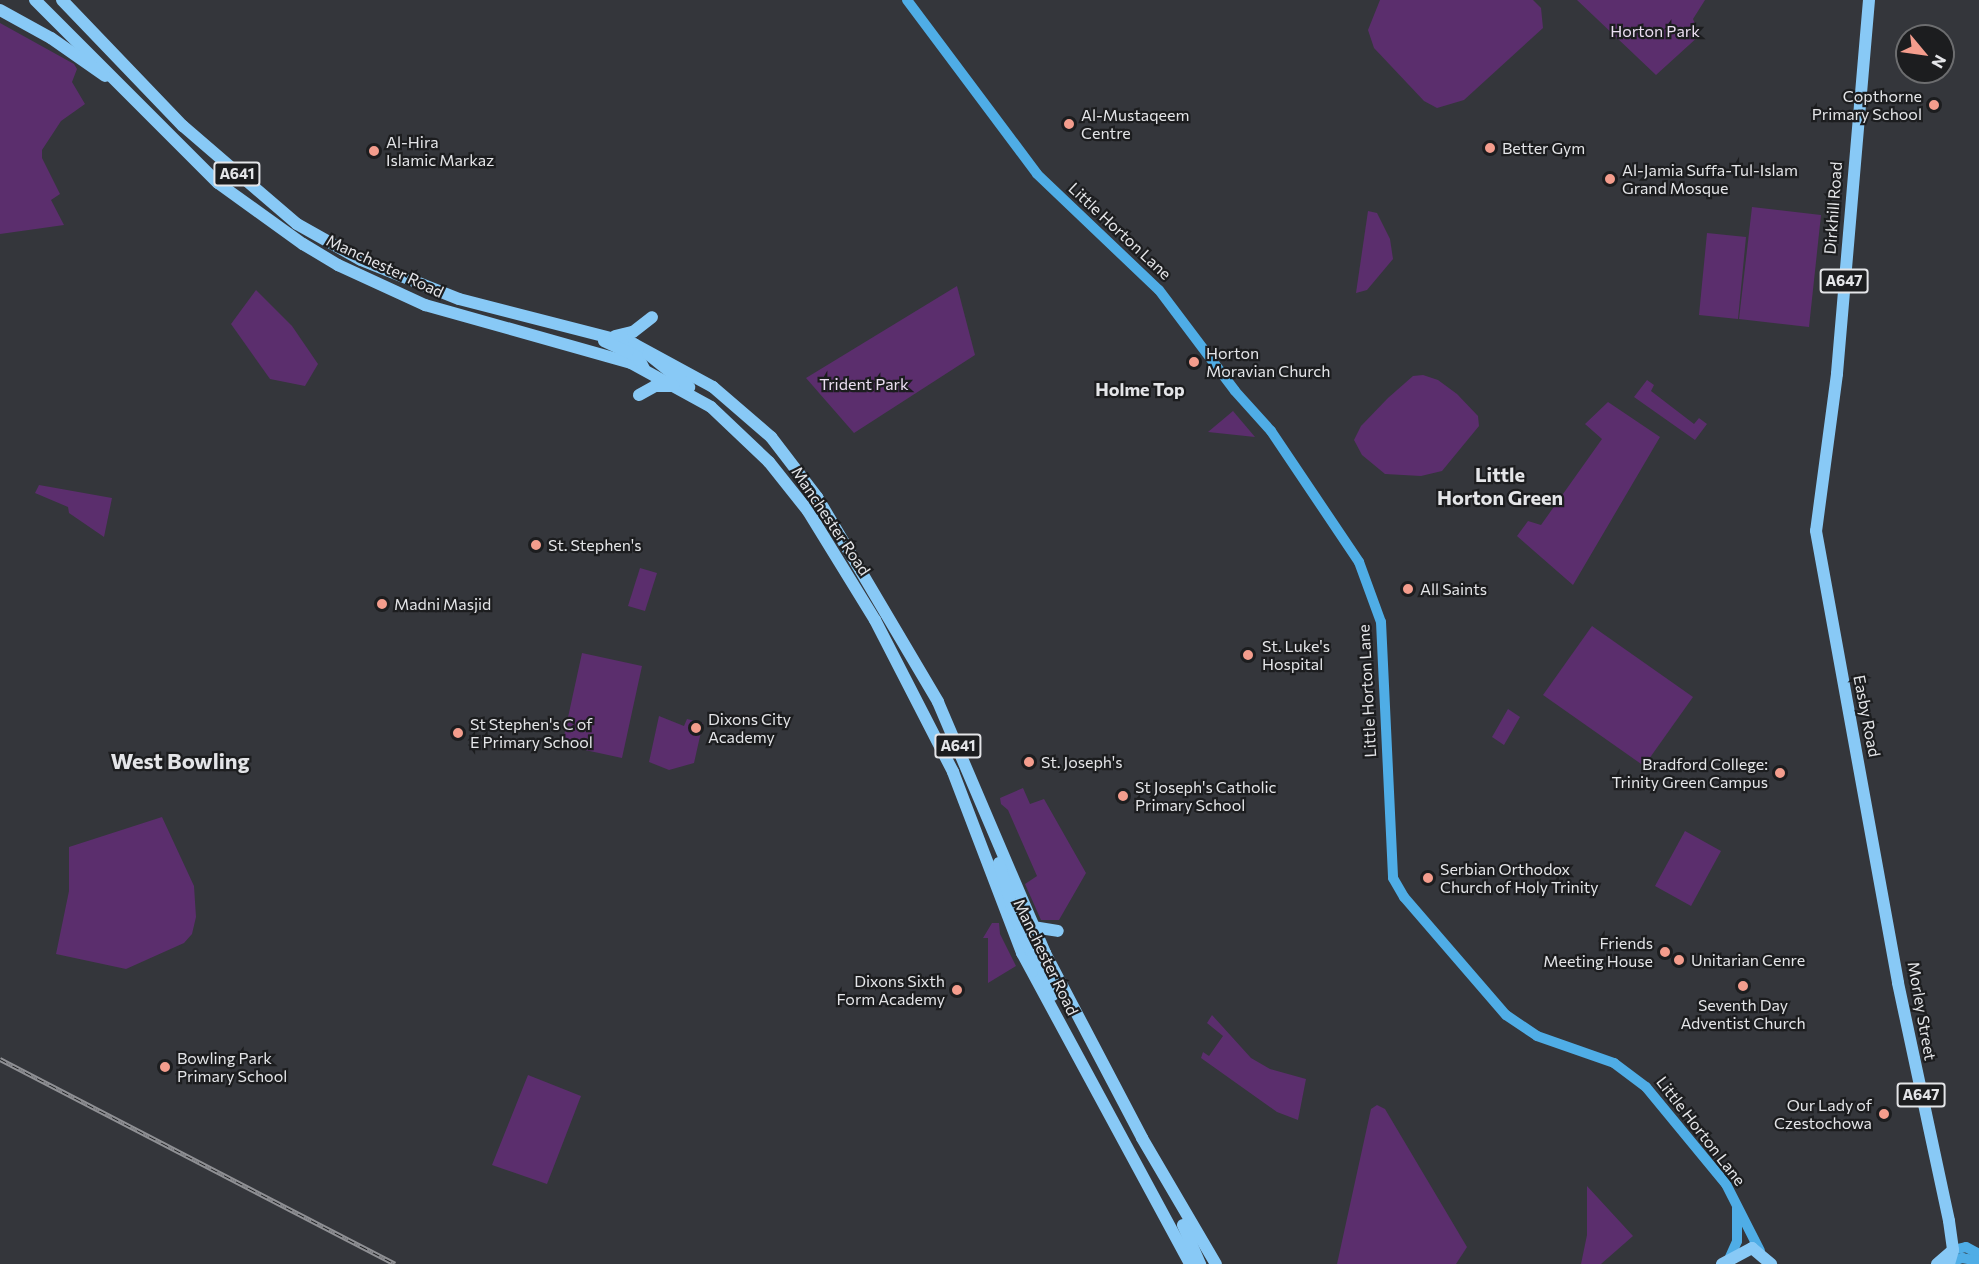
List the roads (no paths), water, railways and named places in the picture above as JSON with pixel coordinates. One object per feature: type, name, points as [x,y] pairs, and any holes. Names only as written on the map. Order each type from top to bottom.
[{"type":"main road","name":"Manchester Road","points":[[35,0],[218,183],[338,265],[426,305],[592,349],[644,369],[694,396],[738,430],[790,484],[875,620],[953,772],[1001,905],[1032,974],[1190,1264]]},
{"type":"main road","name":"Manchester Road","points":[[62,0],[183,126],[297,224],[351,255],[418,284],[475,303],[611,336],[646,350],[690,372],[731,401],[794,464],[886,607],[938,702],[1045,953],[1167,1182],[1216,1264]]},
{"type":"main road","name":"Dirkhill Road","points":[[1820,548],[1816,531],[1837,374],[1869,0]]},
{"type":"main road","points":[[0,10],[117,82]]},
{"type":"main road","points":[[611,336],[633,332],[652,317]]},
{"type":"main road","points":[[592,331],[638,357],[644,369]]},
{"type":"main road","points":[[646,350],[653,362],[688,384],[694,396]]},
{"type":"main road","points":[[639,395],[659,384],[678,387]]},
{"type":"main road","name":"Easby Road","points":[[1820,548],[1883,890]]},
{"type":"main road","points":[[997,838],[996,855],[1013,910],[1033,956],[1032,974]]},
{"type":"main road","name":"Morley Street","points":[[1883,890],[1944,1207],[1947,1259]]},
{"type":"main road","points":[[1034,927],[1058,931]]},
{"type":"main road","points":[[1045,953],[1043,972],[1058,1003],[1058,1019]]},
{"type":"main road","points":[[1167,1182],[1170,1200],[1200,1264]]},
{"type":"main road","points":[[1726,1261],[1748,1248],[1760,1251],[1772,1264]]},
{"type":"street","name":"Little Horton Lane","points":[[908,0],[1037,174],[1159,290],[1234,391],[1271,431],[1359,562],[1381,622],[1393,878],[1404,897],[1506,1015],[1537,1036],[1614,1064],[1646,1087],[1726,1184],[1760,1251]]},
{"type":"street","name":"Little Horton Lane","points":[[1726,1261],[1737,1241],[1737,1207]]},
{"type":"street","points":[[1947,1259],[1966,1247],[1979,1254]]},
{"type":"street","points":[[1947,1259],[1962,1257],[1979,1261]]},
{"type":"railway","points":[[0,1059],[395,1264]]},
{"type":"place","name":"Copthorne Primary School","points":[[1934,105]]},
{"type":"place","name":"Al-Mustaqeem Centre","points":[[1069,124]]},
{"type":"place","name":"Better Gym","points":[[1490,148]]},
{"type":"place","name":"Al-Hira Islamic Markaz","points":[[374,151]]},
{"type":"place","name":"Al-Jamia Suffa-Tul-Islam Grand Mosque","points":[[1610,179]]},
{"type":"place","name":"Horton Moravian Church","points":[[1194,362]]},
{"type":"place","name":"St. Stephen's","points":[[536,545]]},
{"type":"place","name":"All Saints","points":[[1408,589]]},
{"type":"place","name":"Madni Masjid","points":[[382,604]]},
{"type":"place","name":"St. Luke's Hospital","points":[[1248,655]]},
{"type":"place","name":"Dixons City Academy","points":[[696,728]]},
{"type":"place","name":"St Stephen's C of E Primary School","points":[[458,733]]},
{"type":"place","name":"St. Joseph's","points":[[1029,762]]},
{"type":"place","name":"Bradford College: Trinity Green Campus","points":[[1780,773]]},
{"type":"place","name":"St Joseph's Catholic Primary School","points":[[1123,796]]},
{"type":"place","name":"Serbian Orthodox Church of Holy Trinity","points":[[1428,878]]},
{"type":"place","name":"Friends Meeting House","points":[[1665,952]]},
{"type":"place","name":"Unitarian Cenre","points":[[1679,960]]},
{"type":"place","name":"Seventh Day Adventist Church","points":[[1743,986]]},
{"type":"place","name":"Dixons Sixth Form Academy","points":[[957,990]]},
{"type":"place","name":"Bowling Park Primary School","points":[[165,1067]]},
{"type":"place","name":"Our Lady of Czestochowa","points":[[1884,1114]]},
{"type":"district","name":"Holme Top","points":[[1140,389]]},
{"type":"district","name":"Little Horton Green","points":[[1500,486]]},
{"type":"district","name":"West Bowling","points":[[180,761]]},
{"type":"park label","name":"Horton Park","points":[[1655,31]]},
{"type":"park label","name":"Trident Park","points":[[864,384]]}]
